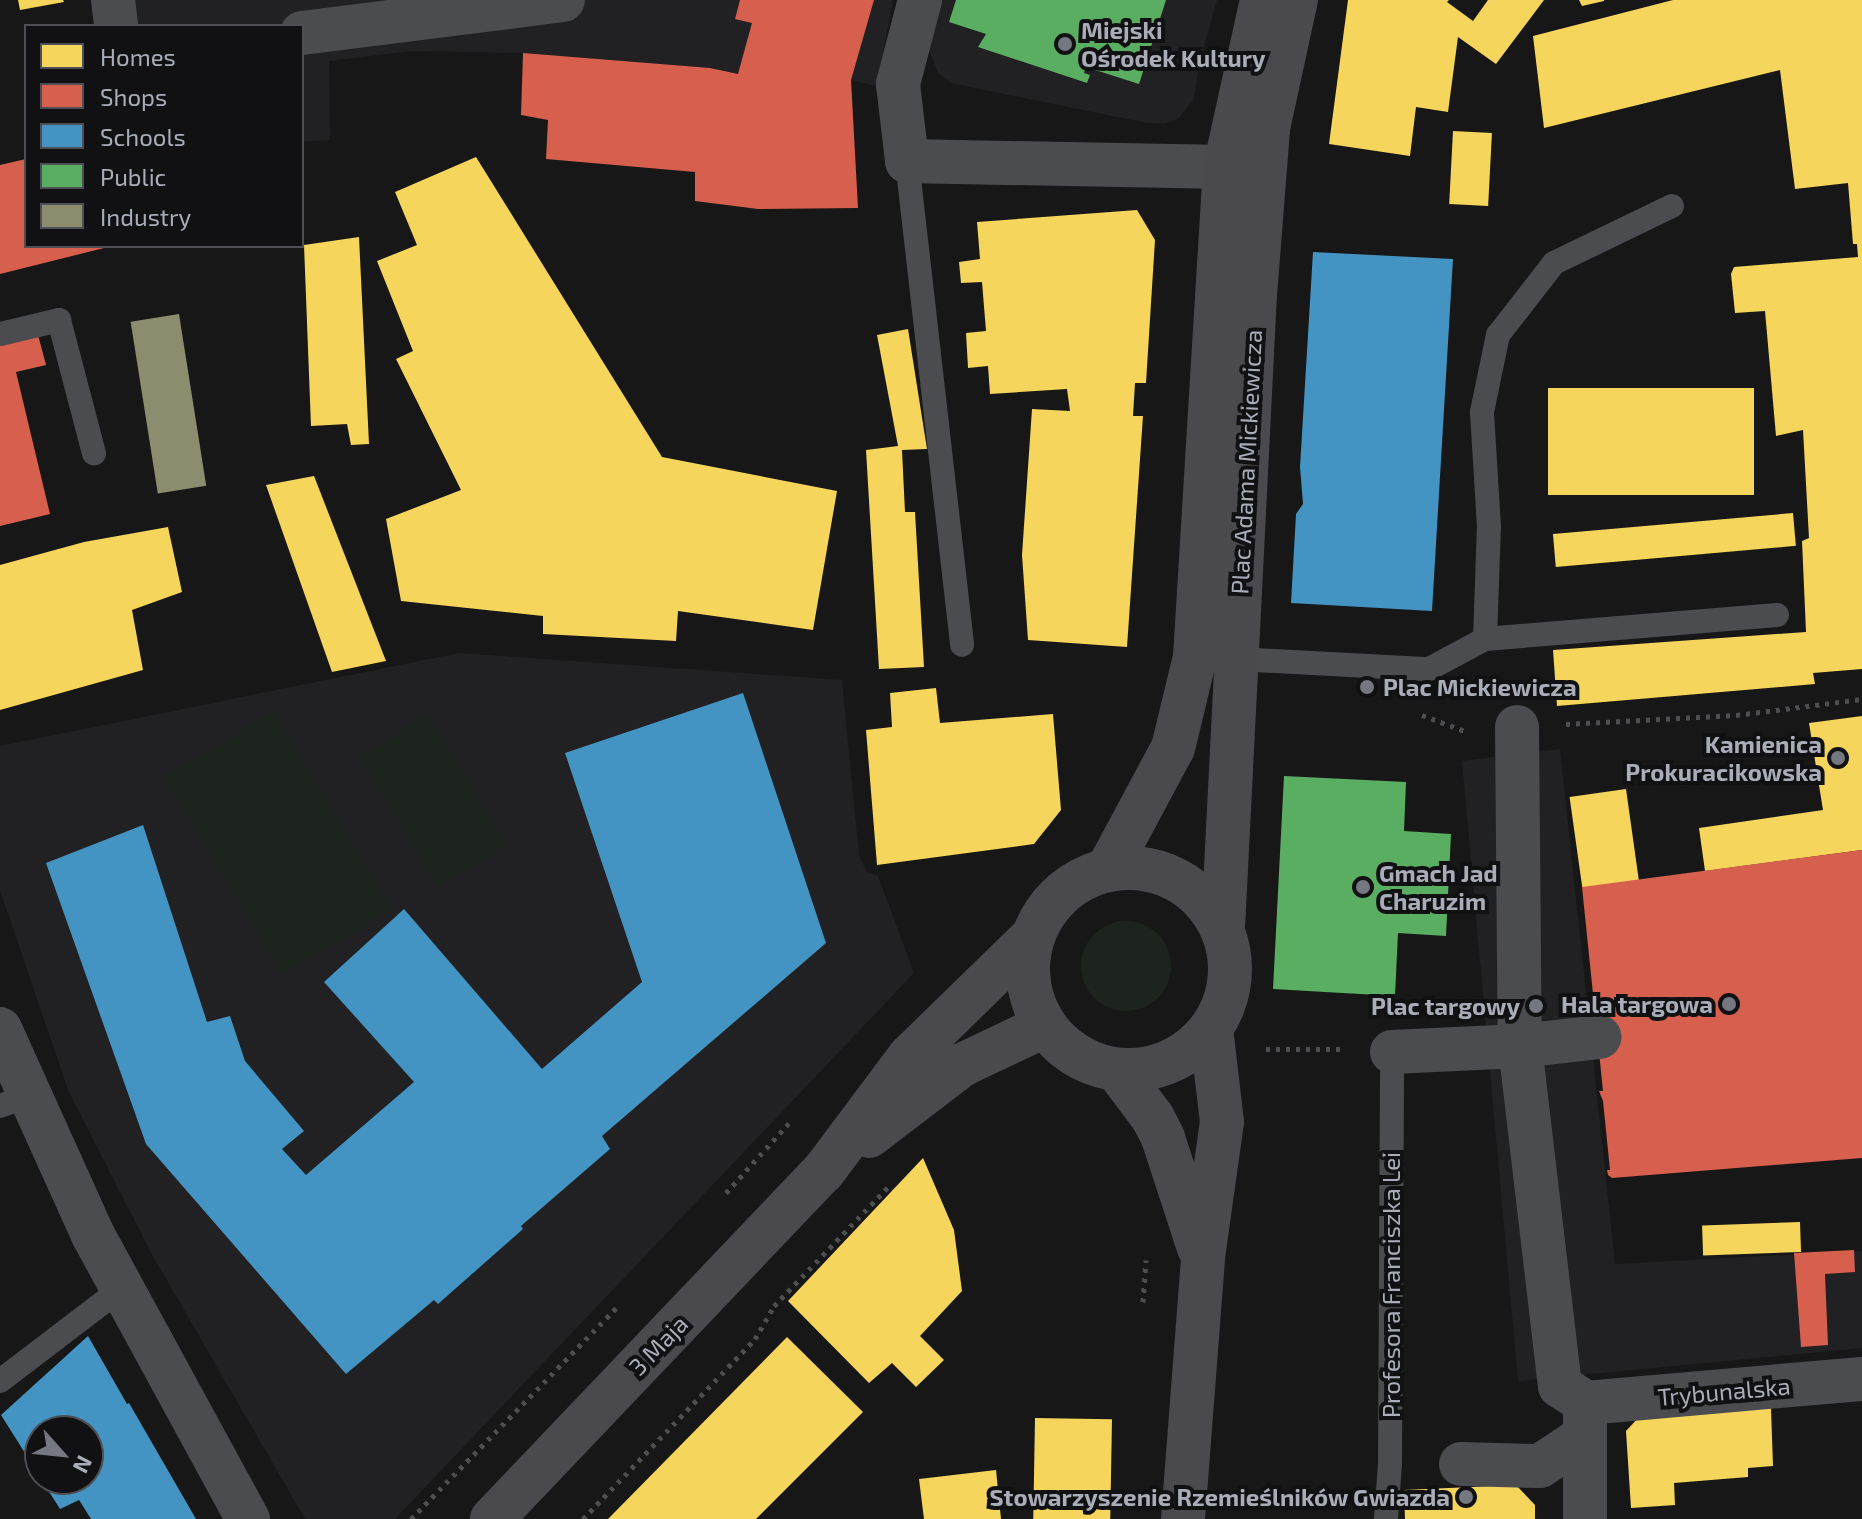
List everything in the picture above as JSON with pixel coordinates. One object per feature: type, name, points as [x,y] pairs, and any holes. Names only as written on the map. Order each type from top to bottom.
[{"type":"main road","name":"Plac Adama Mickiewicza","points":[[1108,869],[1173,748],[1195,657],[1225,167],[1262,0]]},
{"type":"main road","name":"Plac Adama Mickiewicza","points":[[1223,928],[1235,659],[1268,128],[1296,0]]},
{"type":"main road","points":[[1142,867],[1176,878],[1203,899],[1223,928],[1231,963],[1227,997],[1211,1029],[1192,1049],[1170,1063],[1144,1070],[1117,1070],[1076,1055],[1044,1026],[1031,998],[1027,968],[1032,937],[1049,906],[1075,882],[1108,869],[1142,867]]},
{"type":"main road","name":"3 Maja","points":[[492,1519],[823,1172],[909,1057],[1032,937]]},
{"type":"main road","name":"3 Maja","points":[[823,1172],[962,1065],[1044,1026]]},
{"type":"main road","points":[[1183,1519],[1203,1257],[1222,1122],[1211,1029]]},
{"type":"main road","points":[[1117,1070],[1153,1118],[1163,1138],[1203,1257]]},
{"type":"street","points":[[113,0],[116,24]]},
{"type":"street","points":[[304,33],[563,0]]},
{"type":"street","points":[[920,0],[898,84],[907,161],[1225,167]]},
{"type":"street","points":[[1517,727],[1520,1046],[1560,1386],[1585,1420],[1585,1519]]},
{"type":"street","points":[[0,1029],[15,1101],[93,1235],[248,1519]]},
{"type":"street","points":[[1392,1052],[1520,1046],[1599,1037]]},
{"type":"street","name":"Trybunalska","points":[[1585,1420],[1862,1379]]},
{"type":"street","points":[[1461,1464],[1540,1466],[1585,1420]]},
{"type":"lane","points":[[907,161],[962,645]]},
{"type":"lane","points":[[1485,639],[1489,527],[1482,412],[1498,335],[1554,263],[1672,206]]},
{"type":"lane","points":[[0,334],[59,320],[94,453]]},
{"type":"lane","points":[[1235,659],[1429,669],[1485,639],[1777,615]]},
{"type":"lane","name":"Profesora Franciszka Lei","points":[[1387,1507],[1392,1052]]},
{"type":"lane","points":[[0,1381],[122,1288]]},
{"type":"path","points":[[1460,731],[1736,715],[1862,699]]},
{"type":"path","points":[[1261,1049],[1307,1047]]},
{"type":"path","points":[[715,1205],[790,1123]]},
{"type":"path","points":[[583,1519],[755,1339],[774,1306],[895,1180]]},
{"type":"path","points":[[1143,1310],[1146,1247]]},
{"type":"path","points":[[411,1519],[618,1305]]},
{"type":"path","points":[[1271,1493],[1387,1507]]},
{"type":"shaded area","points":[[104,0],[893,0],[877,86],[851,80],[738,74],[710,68],[523,53],[411,51],[329,61],[330,140],[304,142],[304,24],[108,24]]},
{"type":"shaded area","points":[[932,0],[1217,0],[1199,65],[1194,99],[1179,118],[1165,124],[951,83],[938,73],[925,39]]},
{"type":"shaded area","points":[[459,653],[842,680],[859,856],[867,872],[878,876],[914,973],[395,1519],[305,1519],[150,1251],[68,1090],[0,890],[0,746]]},
{"type":"shaded area","points":[[273,712],[391,909],[283,974],[165,777]]},
{"type":"shaded area","points":[[428,715],[506,845],[439,886],[360,756]]},
{"type":"shaded area","name":"Plac targowy","points":[[1560,749],[1615,1264],[1862,1251],[1862,1348],[1518,1381],[1462,761]]},
{"type":"shaded area","points":[[1126,921],[1143,925],[1158,934],[1167,949],[1171,966],[1167,983],[1158,998],[1143,1007],[1126,1011],[1109,1007],[1094,998],[1085,983],[1081,966],[1085,949],[1094,934],[1109,925]]},
{"type":"building: Homes","points":[[18,0],[63,0],[64,2],[20,10]]},
{"type":"building: Homes","points":[[1348,0],[1449,0],[1447,2],[1473,21],[1488,0],[1544,0],[1496,64],[1458,37],[1448,112],[1416,107],[1410,156],[1329,144]]},
{"type":"building: Homes","points":[[1579,0],[1604,0],[1604,1],[1582,6]]},
{"type":"building: Homes","points":[[1673,0],[1862,0],[1862,669],[1813,673],[1815,684],[1557,706],[1553,650],[1806,632],[1802,541],[1809,538],[1803,430],[1776,436],[1765,311],[1735,313],[1731,274],[1734,267],[1858,257],[1857,244],[1853,244],[1848,183],[1795,189],[1780,70],[1544,128],[1533,36]]},
{"type":"building: Homes","points":[[1453,131],[1492,133],[1488,206],[1449,204]]},
{"type":"building: Homes","points":[[476,157],[662,457],[837,491],[813,630],[678,611],[676,641],[543,634],[543,616],[401,601],[386,519],[461,490],[396,359],[413,351],[377,261],[417,245],[395,192]]},
{"type":"building: Homes","points":[[1137,210],[1155,240],[1146,383],[1135,383],[1133,416],[1143,416],[1127,647],[1028,640],[1022,555],[1032,409],[1070,411],[1067,389],[990,394],[988,366],[968,368],[966,333],[986,331],[982,282],[961,283],[959,262],[980,259],[977,222]]},
{"type":"building: Homes","points":[[359,237],[369,444],[351,445],[347,424],[311,426],[304,245]]},
{"type":"building: Homes","points":[[908,329],[927,449],[902,450],[905,512],[915,512],[924,667],[879,669],[866,450],[898,446],[877,335]]},
{"type":"building: Homes","points":[[1548,388],[1754,388],[1754,495],[1548,495]]},
{"type":"building: Homes","points":[[314,476],[386,661],[332,672],[266,485]]},
{"type":"building: Homes","points":[[1793,513],[1796,546],[1556,567],[1553,534]]},
{"type":"building: Homes","points":[[168,527],[182,592],[132,610],[143,670],[0,710],[0,565],[84,542]]},
{"type":"building: Homes","points":[[936,688],[940,723],[1053,714],[1061,810],[1034,844],[877,865],[866,730],[892,727],[890,693]]},
{"type":"building: Homes","points":[[1862,716],[1862,850],[1705,871],[1699,828],[1823,810],[1809,723]]},
{"type":"building: Homes","points":[[1626,789],[1639,880],[1582,888],[1570,797]]},
{"type":"building: Homes","points":[[923,1158],[954,1230],[962,1291],[920,1336],[944,1360],[916,1387],[892,1363],[869,1383],[788,1301]]},
{"type":"building: Homes","points":[[1800,1222],[1801,1252],[1703,1255],[1702,1225]]},
{"type":"building: Homes","points":[[787,1337],[863,1412],[756,1519],[608,1519]]},
{"type":"building: Homes","points":[[1771,1408],[1773,1466],[1748,1468],[1748,1477],[1674,1483],[1675,1505],[1631,1508],[1626,1431],[1639,1417]]},
{"type":"building: Homes","points":[[1035,1418],[1112,1419],[1110,1519],[1033,1519]]},
{"type":"building: Homes","points":[[996,1470],[1001,1519],[924,1519],[919,1479]]},
{"type":"building: Homes","name":"Stowarzyszenie Rzemieślników Gwiazda","points":[[1516,1485],[1535,1505],[1535,1519],[1405,1519],[1404,1490]]},
{"type":"building: Shops","points":[[740,0],[874,0],[851,80],[858,208],[758,209],[695,201],[695,172],[546,159],[548,120],[521,115],[523,53],[710,68],[738,74],[752,23],[735,19]]},
{"type":"building: Shops","points":[[24,159],[24,248],[104,248],[0,274],[0,165]]},
{"type":"building: Shops","points":[[38,335],[46,365],[16,372],[50,514],[0,526],[0,344]]},
{"type":"building: Shops","name":"Hala targowa","points":[[1862,850],[1862,1158],[1612,1178],[1608,1175],[1603,1101],[1599,1091],[1603,1091],[1582,887]]},
{"type":"building: Shops","points":[[1854,1250],[1855,1272],[1825,1274],[1828,1345],[1801,1347],[1794,1253]]},
{"type":"building: Schools","points":[[1313,252],[1453,259],[1432,611],[1291,603],[1296,514],[1303,504],[1300,467]]},
{"type":"building: Schools","points":[[743,693],[826,943],[602,1136],[610,1149],[521,1226],[523,1229],[438,1304],[434,1300],[346,1374],[146,1144],[46,863],[143,825],[207,1022],[230,1016],[245,1061],[304,1131],[282,1149],[306,1175],[414,1082],[324,982],[404,909],[542,1069],[642,982],[565,753]]},
{"type":"building: Schools","points":[[88,1336],[196,1519],[91,1519],[79,1500],[60,1509],[51,1495],[104,1495],[104,1415],[24,1415],[24,1452],[1,1415]]},
{"type":"building: Public","name":"Miejski Ośrodek Kultury","points":[[956,0],[1166,0],[1139,84],[1086,67],[1084,73],[1090,75],[1087,83],[978,47],[986,34],[949,22]]},
{"type":"building: Public","name":"Gmach Jad Charuzim","points":[[1284,776],[1406,782],[1404,831],[1451,834],[1446,936],[1398,933],[1395,996],[1273,989]]},
{"type":"building: Industry","points":[[179,314],[206,486],[158,494],[131,322]]},
{"type":"place","name":"Miejski Ośrodek Kultury","points":[[1065,44]]},
{"type":"place","name":"Plac Mickiewicza","points":[[1367,687]]},
{"type":"place","name":"Kamienica Prokuracikowska","points":[[1838,758]]},
{"type":"place","name":"Gmach Jad Charuzim","points":[[1363,887]]},
{"type":"place","name":"Hala targowa","points":[[1729,1004]]},
{"type":"place","name":"Plac targowy","points":[[1536,1006]]},
{"type":"place","name":"Stowarzyszenie Rzemieślników Gwiazda","points":[[1466,1497]]}]
